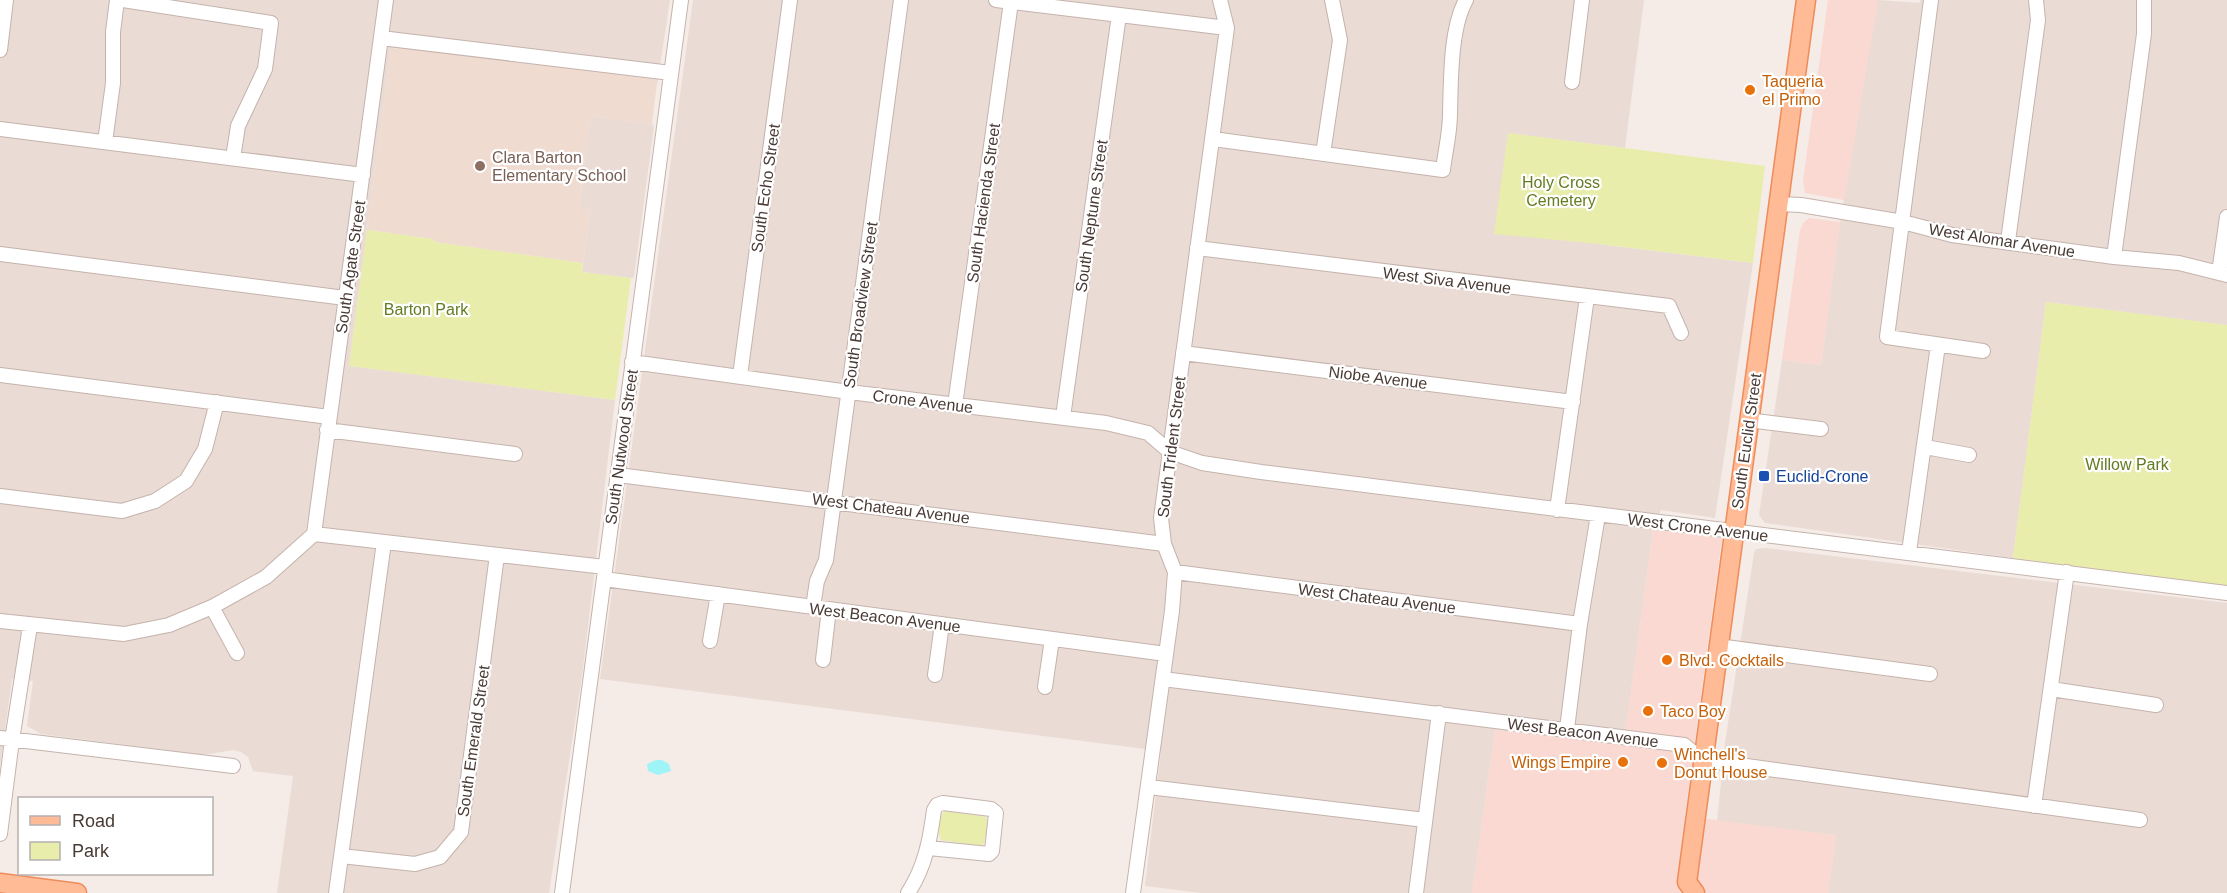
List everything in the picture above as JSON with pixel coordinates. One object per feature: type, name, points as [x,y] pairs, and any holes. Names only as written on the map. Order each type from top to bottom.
[{"type":"main road","name":"South Euclid Street","points":[[1685,889],[1806,0]]},
{"type":"main road","points":[[0,883],[77,893]]},
{"type":"street","points":[[0,50],[6,0]]},
{"type":"street","points":[[105,142],[113,83],[112,32],[117,0]]},
{"type":"street","points":[[123,0],[271,23],[265,69],[238,126],[233,158]]},
{"type":"street","name":"South Agate Street","points":[[314,534],[386,0]]},
{"type":"street","name":"South Nutwood Street","points":[[562,893],[681,0]]},
{"type":"street","name":"South Echo Street","points":[[740,376],[790,0]]},
{"type":"street","name":"South Broadview Street","points":[[813,607],[817,581],[826,560],[835,501],[901,0]]},
{"type":"street","points":[[996,0],[1227,28]]},
{"type":"street","name":"South Trident Street","points":[[1134,893],[1175,572],[1164,544],[1161,518],[1227,28],[1220,0]]},
{"type":"street","points":[[1323,154],[1341,40],[1332,0]]},
{"type":"street","points":[[1213,139],[1443,170],[1450,116],[1449,92],[1459,13],[1466,0]]},
{"type":"street","points":[[1572,82],[1582,0]]},
{"type":"street","points":[[1931,0],[1887,337],[1983,351]]},
{"type":"street","points":[[2008,241],[2038,20],[2036,0]]},
{"type":"street","points":[[2114,257],[2144,34],[2144,0]]},
{"type":"street","name":"South Hacienda Street","points":[[955,405],[1011,2]]},
{"type":"street","name":"South Neptune Street","points":[[1063,417],[1119,15]]},
{"type":"street","points":[[381,38],[671,73]]},
{"type":"street","points":[[0,129],[363,175]]},
{"type":"street","name":"West Alomar Avenue","points":[[1778,204],[1800,205],[1903,222],[1952,235],[2114,257],[2179,263],[2223,274]]},
{"type":"street","points":[[2223,274],[2227,218]]},
{"type":"street","name":"West Siva Avenue","points":[[1197,248],[1669,306],[1681,333]]},
{"type":"street","points":[[0,254],[345,298]]},
{"type":"street","points":[[1557,510],[1587,297]]},
{"type":"street","points":[[1909,552],[1938,345]]},
{"type":"street","name":"Niobe Avenue","points":[[1183,353],[1573,402]]},
{"type":"street","name":"Crone Avenue","points":[[632,362],[849,392],[1106,423],[1148,434],[1170,452]]},
{"type":"street","points":[[0,375],[217,402],[515,454]]},
{"type":"street","points":[[0,496],[122,511],[156,501],[186,481],[205,449],[217,402]]},
{"type":"street","points":[[1748,420],[1821,429]]},
{"type":"street","points":[[1925,447],[1969,455]]},
{"type":"street","name":"West Crone Avenue","points":[[1170,452],[1202,463],[1226,467],[2227,593]]},
{"type":"street","name":"West Chateau Avenue","points":[[618,475],[1164,544]]},
{"type":"street","points":[[1567,729],[1580,624],[1598,515]]},
{"type":"street","points":[[0,621],[30,626],[123,634],[169,625],[212,607],[266,577],[314,534]]},
{"type":"street","name":"West Beacon Avenue","points":[[314,534],[497,555],[718,594],[1166,654]]},
{"type":"street","points":[[336,893],[384,542]]},
{"type":"street","name":"South Emerald Street","points":[[341,856],[415,864],[440,856],[461,832],[497,555]]},
{"type":"street","name":"West Chateau Avenue","points":[[1175,572],[1580,624]]},
{"type":"street","points":[[2034,806],[2067,572]]},
{"type":"street","points":[[710,641],[718,594]]},
{"type":"street","points":[[212,607],[237,653]]},
{"type":"street","points":[[823,660],[829,609]]},
{"type":"street","points":[[935,675],[942,624]]},
{"type":"street","points":[[0,834],[6,739],[30,626]]},
{"type":"street","points":[[1045,687],[1052,639]]},
{"type":"street","points":[[1718,646],[1930,674]]},
{"type":"street","name":"West Beacon Avenue","points":[[1163,679],[1684,745],[1704,760],[2140,820]]},
{"type":"street","points":[[2051,689],[2156,705]]},
{"type":"street","points":[[1416,893],[1439,713]]},
{"type":"street","points":[[6,739],[233,766]]},
{"type":"street","points":[[1149,787],[1425,820]]},
{"type":"street","points":[[908,893],[929,848],[934,810],[939,804],[991,809],[996,813],[992,851],[989,854],[929,848]]},
{"type":"shaded area","points":[[0,0],[670,0],[657,86],[652,79],[395,48],[391,53],[367,230],[349,366],[615,400],[582,676],[549,893],[277,893],[293,776],[253,771],[248,757],[233,750],[203,755],[41,734],[27,726],[33,681],[12,679],[0,766]]},
{"type":"shaded area","points":[[693,0],[1644,0],[1625,148],[1508,133],[1598,244],[1753,263],[1715,518],[1661,510],[1653,529],[1624,743],[1495,730],[1472,893],[1201,893],[1145,886],[1161,751],[600,679]]},
{"type":"shaded area","points":[[1828,0],[1878,0],[1844,200],[1805,193],[1803,181]]},
{"type":"shaded area","points":[[1878,0],[1920,3],[1920,0],[2227,0],[2227,325],[2046,302],[2013,558],[1765,523],[1759,515],[1782,360],[1821,365],[1840,222]]},
{"type":"shaded area","name":"Clara Barton Elementary School","points":[[393,49],[652,79],[657,83],[652,124],[590,116],[579,208],[590,210],[583,263],[367,230],[391,53]]},
{"type":"shaded area","points":[[590,116],[654,126],[634,277],[631,278],[582,272],[590,210],[579,208]]},
{"type":"shaded area","points":[[1809,218],[1840,222],[1821,365],[1782,360],[1800,230]]},
{"type":"shaded area","points":[[1653,529],[1722,538],[1685,816],[1836,835],[1828,893],[1472,893],[1495,730],[1624,743]]},
{"type":"shaded area","points":[[1766,548],[2227,603],[2227,893],[1828,893],[1836,835],[1717,821],[1725,743],[1754,553],[1756,549]]},
{"type":"green space","name":"Holy Cross Cemetery","points":[[1508,133],[1765,166],[1753,263],[1494,234]]},
{"type":"green space","name":"Barton Park","points":[[367,230],[583,263],[582,272],[631,278],[615,400],[349,366]]},
{"type":"green space","name":"Willow Park","points":[[2046,302],[2227,325],[2227,586],[2013,558]]},
{"type":"green space","points":[[945,811],[986,817],[988,823],[984,844],[979,846],[941,840],[939,825]]},
{"type":"water","points":[[656,760],[669,764],[671,771],[658,775],[648,771],[647,764]]},
{"type":"place","name":"Taqueria el Primo","points":[[1750,90]]},
{"type":"place","name":"Clara Barton Elementary School","points":[[480,166]]},
{"type":"place","name":"Euclid-Crone","points":[[1764,476]]},
{"type":"place","name":"Blvd. Cocktails","points":[[1667,660]]},
{"type":"place","name":"Taco Boy","points":[[1648,711]]},
{"type":"place","name":"Wings Empire","points":[[1623,762]]},
{"type":"place","name":"Winchell's Donut House","points":[[1662,763]]}]
